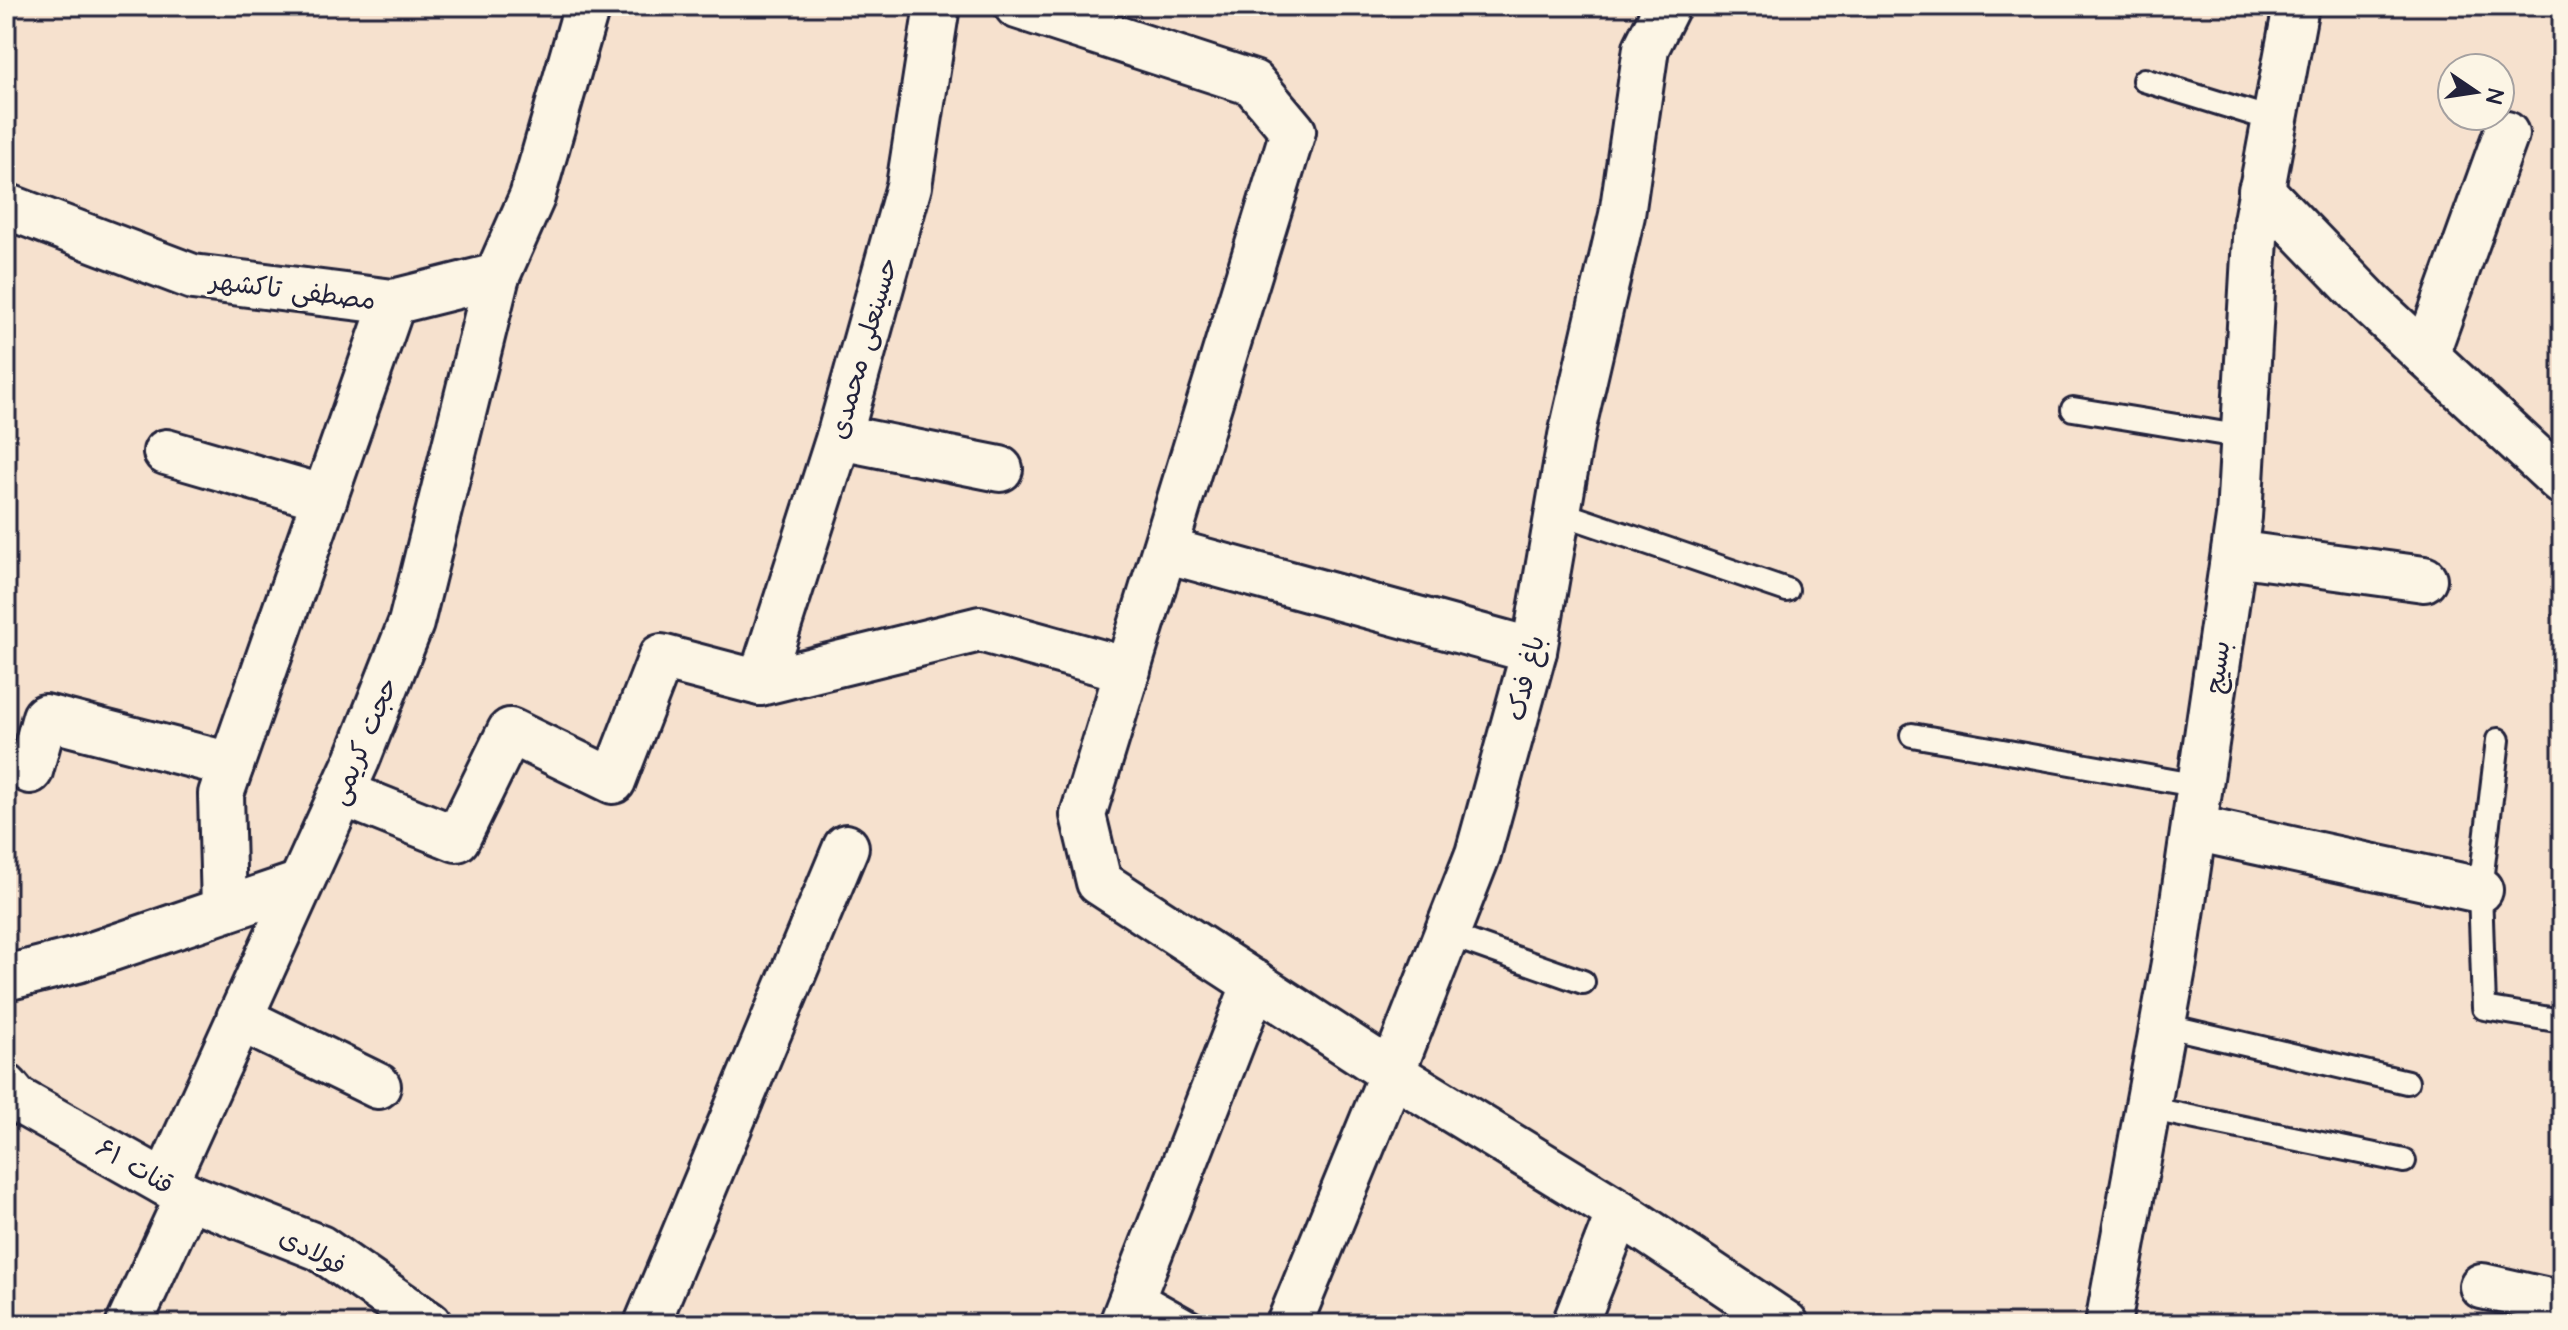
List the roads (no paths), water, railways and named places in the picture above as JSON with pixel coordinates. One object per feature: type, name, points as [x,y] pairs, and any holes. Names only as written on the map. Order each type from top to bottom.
[{"type":"street","points":[[497,276],[532,197],[587,6]]},
{"type":"street","name":"حسینعلی محمدی","points":[[760,683],[839,437],[909,186],[937,6]]},
{"type":"street","points":[[1017,6],[1253,83],[1293,131],[1083,815],[1099,882],[1392,1073],[1619,1212],[1786,1324]]},
{"type":"street","name":"باغ فدک","points":[[1289,1324],[1478,854],[1534,651],[1571,436],[1622,215],[1646,48],[1667,6]]},
{"type":"street","name":"بسیج","points":[[2108,1324],[2163,1025],[2234,553],[2239,517],[2256,221],[2296,6]]},
{"type":"street","points":[[2426,355],[2506,134]]},
{"type":"street","points":[[2261,190],[2371,304],[2562,482]]},
{"type":"street","name":"مصطفی تاکشهر","points":[[6,206],[193,277],[393,302],[497,276]]},
{"type":"street","name":"حجت کریمی","points":[[176,1190],[239,1018],[342,793],[411,623],[497,276]]},
{"type":"street","points":[[224,909],[221,794],[393,302]]},
{"type":"street","points":[[839,437],[1000,469]]},
{"type":"street","points":[[166,452],[325,498]]},
{"type":"street","points":[[1165,550],[1534,651]]},
{"type":"street","points":[[2234,553],[2424,579]]},
{"type":"street","points":[[342,793],[457,839],[510,731],[613,781],[661,657],[760,683],[980,629],[1128,670]]},
{"type":"street","points":[[30,771],[45,717],[231,765]]},
{"type":"street","points":[[2194,828],[2480,890]]},
{"type":"street","points":[[647,1324],[846,847]]},
{"type":"street","points":[[6,978],[77,960],[300,884]]},
{"type":"street","points":[[1128,1307],[1255,983]]},
{"type":"street","points":[[239,1018],[378,1086]]},
{"type":"street","name":"قنات ۶۱","points":[[6,1087],[16,1099],[176,1190],[129,1324]]},
{"type":"street","name":"فولادی","points":[[176,1190],[320,1248],[429,1324]]},
{"type":"street","points":[[1575,1324],[1619,1212]]},
{"type":"street","points":[[2482,1286],[2562,1304]]},
{"type":"lane","points":[[2144,80],[2274,120]]},
{"type":"lane","points":[[2073,409],[2244,437]]},
{"type":"lane","points":[[1558,512],[1787,590]]},
{"type":"lane","points":[[1912,735],[2200,786]]},
{"type":"lane","points":[[2498,740],[2480,890],[2484,1008],[2562,1021]]},
{"type":"lane","points":[[1447,934],[1583,982]]},
{"type":"lane","points":[[2163,1025],[2407,1082]]},
{"type":"lane","points":[[2147,1108],[2404,1161]]},
{"type":"lane","points":[[1128,1307],[1194,1324]]}]
